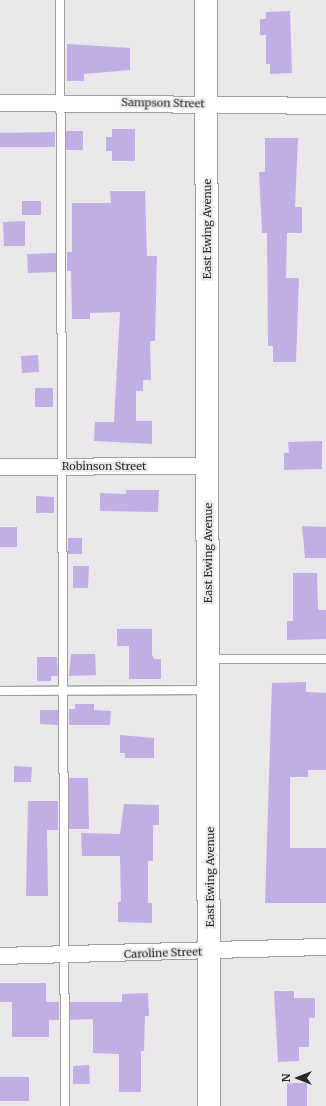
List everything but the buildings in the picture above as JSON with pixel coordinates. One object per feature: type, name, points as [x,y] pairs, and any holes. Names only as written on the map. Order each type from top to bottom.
[{"type":"street","name":"East Ewing Avenue","points":[[206,0],[210,951],[209,1106]]},
{"type":"street","name":"Sampson Street","points":[[0,103],[60,102],[326,106]]},
{"type":"street","name":"Robinson Street","points":[[0,467],[208,466]]},
{"type":"street","name":"Caroline Street","points":[[0,956],[64,956],[326,947]]},
{"type":"lane","points":[[60,0],[65,1106]]},
{"type":"lane","points":[[209,658],[326,659]]},
{"type":"lane","points":[[0,691],[209,690]]}]
